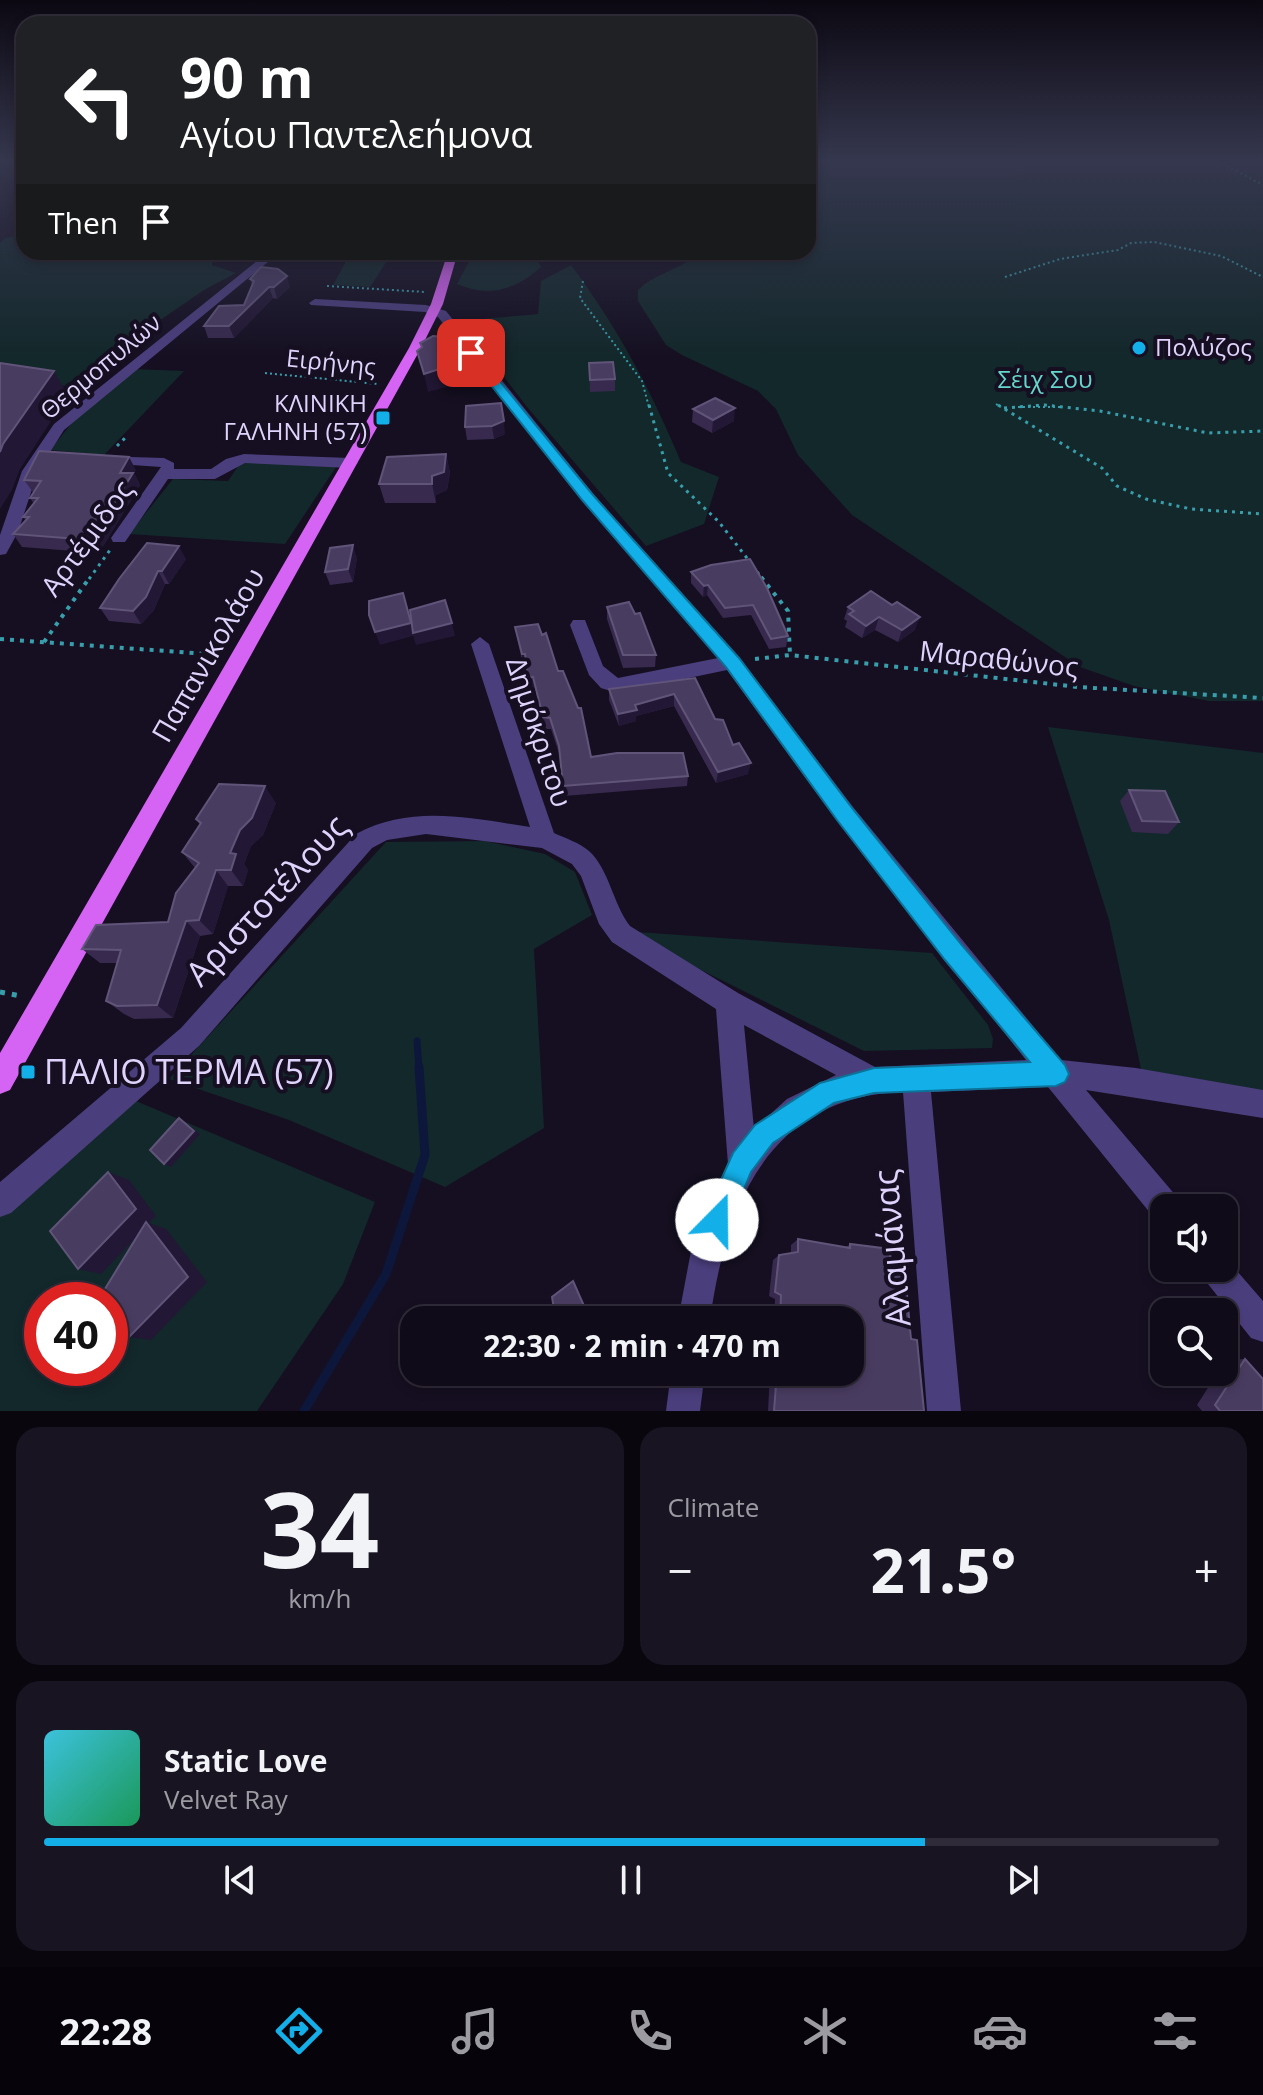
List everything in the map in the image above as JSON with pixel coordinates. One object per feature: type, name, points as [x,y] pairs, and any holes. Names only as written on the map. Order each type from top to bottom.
[{"type":"main road","name":"Παπανικολάου","points":[[0,1080],[393,385],[438,302],[451,260]]},
{"type":"street","name":"Θερμοπυλών","points":[[0,550],[10,532],[30,471],[59,427],[265,260]]},
{"type":"street","points":[[315,303],[438,302],[442,314],[588,498],[732,662],[953,952],[1155,1194]]},
{"type":"street","points":[[39,455],[65,456]]},
{"type":"street","points":[[91,458],[215,474],[231,462],[244,458],[350,463]]},
{"type":"street","name":"Αρτέμιδος","points":[[119,538],[166,469]]},
{"type":"street","points":[[579,625],[598,677],[606,684],[617,686],[732,662]]},
{"type":"street","name":"Δημόκριτου","points":[[480,644],[545,839]]},
{"type":"street","name":"Αριστοτέλους","points":[[0,1202],[190,1037],[374,833],[414,824],[545,839],[580,857],[590,870],[608,916],[621,934],[729,1002],[874,1081]]},
{"type":"street","points":[[729,1002],[742,1163]]},
{"type":"street","points":[[695,1306],[698,1281],[723,1202],[742,1163],[764,1134],[829,1092],[874,1081],[1056,1074],[1144,1083],[1263,1104]]},
{"type":"street","name":"Αλαμάνας","points":[[916,1079],[944,1411]]},
{"type":"street","points":[[1227,1282],[1263,1326]]},
{"type":"street","points":[[683,1411],[686,1386]]},
{"type":"path","points":[[1005,277],[1060,259],[1118,250],[1131,243],[1154,242],[1221,256],[1263,277]]},
{"type":"path","points":[[583,281],[580,298],[642,381],[668,473],[719,522],[788,611],[790,655]]},
{"type":"path","points":[[327,286],[438,302]]},
{"type":"path","name":"Ειρήνης","points":[[265,373],[393,385]]},
{"type":"path","points":[[996,404],[1102,468],[1117,486],[1146,499],[1191,509],[1263,514]]},
{"type":"path","points":[[1003,408],[1044,405],[1100,411],[1208,433],[1263,431]]},
{"type":"path","name":"Αρτέμιδος","points":[[44,642],[119,538]]},
{"type":"path","points":[[0,639],[240,656]]},
{"type":"path","name":"Μαραθώνος","points":[[732,662],[790,655],[1078,687],[1263,698]]},
{"type":"green space","name":"Σέιχ Σου","points":[[816,225],[1263,225],[1263,701],[1209,701],[1134,686],[1080,667],[852,515],[798,455],[776,409],[758,391],[666,345],[638,301],[638,290],[690,260],[816,260]]},
{"type":"green space","points":[[16,236],[16,260],[213,260],[212,265],[236,273],[204,290],[64,386],[0,381],[0,243],[5,238]]},
{"type":"green space","points":[[442,260],[387,261],[370,287],[333,285],[346,261],[265,261]]},
{"type":"green space","points":[[470,260],[538,260],[541,267],[521,281],[501,289],[480,290],[457,284]]},
{"type":"green space","points":[[571,265],[632,360],[681,462],[719,477],[704,524],[646,546],[527,407],[461,321],[538,314],[541,281]]},
{"type":"green space","points":[[132,369],[184,371],[104,455],[50,450],[81,412]]},
{"type":"green space","points":[[241,462],[336,467],[285,544],[129,534],[173,479],[228,481]]},
{"type":"green space","points":[[1048,727],[1263,753],[1263,1098],[1144,1083],[1109,920]]},
{"type":"green space","points":[[485,841],[545,854],[575,872],[592,915],[534,949],[544,1128],[445,1187],[289,1120],[169,1079],[386,842]]},
{"type":"green space","points":[[623,931],[932,953],[988,1025],[993,1039],[992,1048],[864,1051]]},
{"type":"green space","points":[[136,1101],[375,1202],[343,1284],[257,1411],[0,1411],[0,1214]]},
{"type":"building","points":[[261,267],[278,269],[287,276],[274,287],[269,287],[229,326],[204,326],[219,306],[244,305],[254,281],[250,279]]},
{"type":"building","points":[[433,336],[444,337],[452,353],[449,366],[424,374],[417,351],[422,347],[420,343]]},
{"type":"building","points":[[613,362],[615,379],[590,380],[589,363]]},
{"type":"building","points":[[0,363],[54,371],[0,452]]},
{"type":"building","points":[[715,398],[735,408],[713,420],[693,409]]},
{"type":"building","points":[[501,403],[504,421],[492,426],[465,427],[466,406]]},
{"type":"building","points":[[39,451],[129,457],[120,473],[133,473],[91,540],[13,534],[29,517],[23,517],[38,498],[30,498],[41,481],[24,480]]},
{"type":"building","points":[[446,454],[444,472],[432,476],[432,484],[379,484],[387,457]]},
{"type":"building","points":[[147,543],[179,546],[162,571],[158,571],[146,597],[133,611],[100,608],[119,579]]},
{"type":"building","points":[[353,545],[348,569],[325,572],[330,548]]},
{"type":"building","points":[[750,559],[767,588],[788,636],[771,639],[753,605],[725,608],[708,585],[704,586],[691,572],[711,565]]},
{"type":"building","points":[[871,591],[892,605],[897,602],[920,617],[902,630],[879,617],[866,626],[849,614],[854,611],[848,607]]},
{"type":"building","points":[[403,593],[411,623],[375,632],[369,615],[369,601]]},
{"type":"building","points":[[445,600],[452,623],[413,633],[410,610]]},
{"type":"building","points":[[629,602],[635,614],[640,613],[656,655],[623,655],[607,607]]},
{"type":"building","points":[[538,624],[542,635],[546,633],[558,671],[563,671],[578,708],[581,708],[591,757],[617,753],[683,753],[688,776],[563,786],[559,746],[550,718],[543,717],[533,677],[528,678],[525,654],[522,654],[515,627]]},
{"type":"building","points":[[695,678],[715,719],[723,720],[733,745],[739,743],[751,763],[718,772],[674,694],[635,705],[637,710],[618,714],[609,689]]},
{"type":"building","points":[[219,784],[265,786],[252,818],[240,830],[230,853],[236,854],[231,870],[216,870],[199,920],[186,921],[157,1005],[117,1006],[106,1001],[121,950],[82,949],[96,925],[168,922],[176,893],[199,863],[182,852],[201,823],[196,819]]},
{"type":"building","points":[[1129,790],[1165,791],[1179,822],[1142,821]]},
{"type":"building","points":[[179,1118],[194,1131],[164,1164],[150,1150]]},
{"type":"building","points":[[108,1172],[136,1209],[78,1269],[50,1231]]},
{"type":"building","points":[[146,1222],[188,1277],[129,1337],[128,1282],[109,1282]]},
{"type":"building","points":[[798,1239],[850,1248],[850,1244],[890,1249],[891,1269],[905,1274],[911,1339],[917,1340],[924,1411],[774,1411],[776,1386],[864,1386],[864,1306],[781,1306],[781,1295],[775,1292],[779,1255],[798,1252]]},
{"type":"building","points":[[573,1281],[584,1306],[554,1306],[552,1297]]},
{"type":"building","points":[[1245,1359],[1263,1379],[1263,1411],[1220,1411],[1215,1405],[1227,1386],[1238,1386],[1238,1370]]},
{"type":"waterway","points":[[417,1041],[419,1069]]},
{"type":"waterway","points":[[304,1411],[386,1274],[425,1155],[419,1067]]},
{"type":"place","name":"Πολύζος","points":[[1139,348]]},
{"type":"place","name":"ΚΛΙΝΙΚΗ ΓΑΛΗΝΗ (57)","points":[[383,418]]},
{"type":"place","name":"ΠΑΛΙΟ ΤΕΡΜΑ (57)","points":[[28,1072]]},
{"type":"route","points":[[471,353],[588,498],[732,662],[953,952],[1056,1074],[874,1081],[829,1092],[764,1134],[742,1163],[717,1220]]}]
